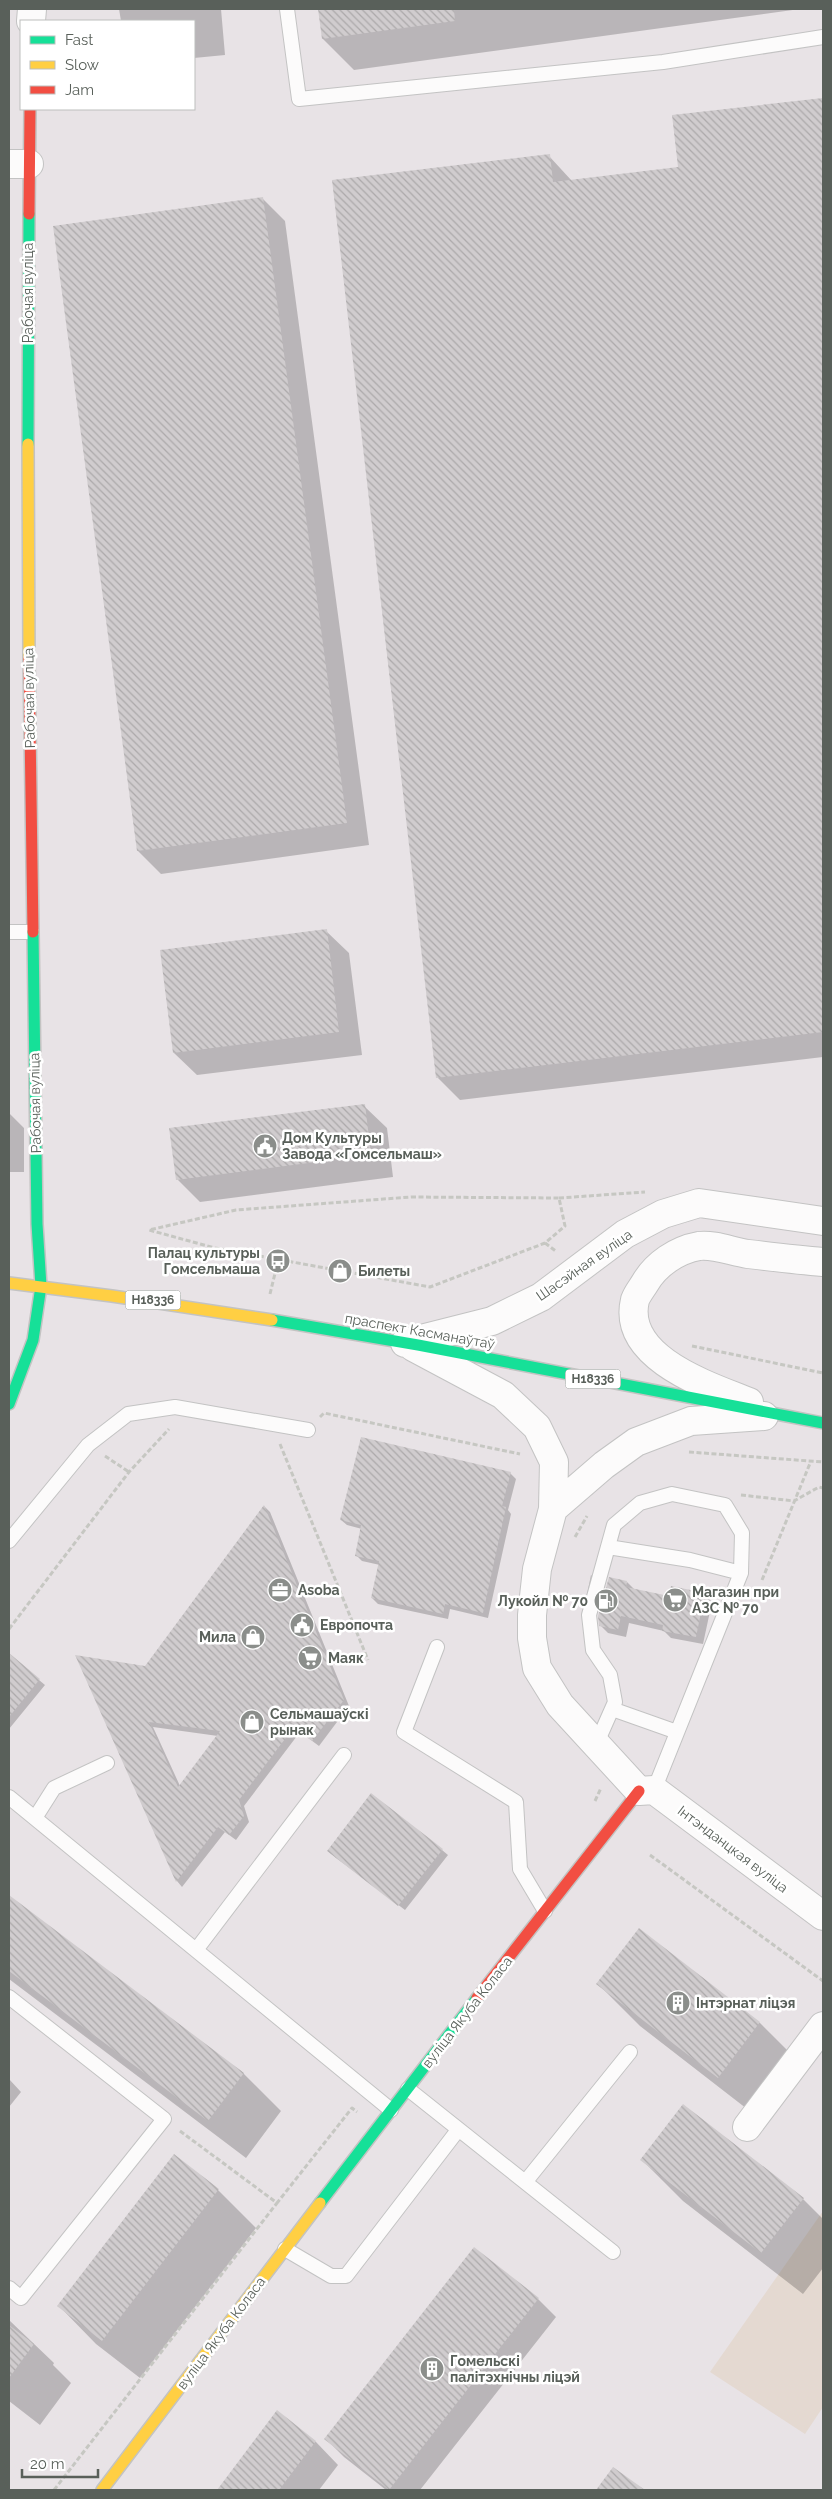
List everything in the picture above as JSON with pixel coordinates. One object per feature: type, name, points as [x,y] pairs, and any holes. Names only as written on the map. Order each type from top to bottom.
[{"type":"street","name":"Рабочая вуліца","points":[[9,1404],[33,1340],[42,1286],[37,1224],[22,544],[19,164],[30,110]]},
{"type":"street","name":"Шасэйная вуліца","points":[[405,1343],[492,1321],[541,1296],[625,1234],[663,1214],[699,1203],[823,1222]]},
{"type":"street","points":[[780,1415],[699,1382],[656,1357],[641,1338],[634,1318],[636,1299],[649,1276],[661,1264],[677,1253],[701,1246],[823,1262]]},
{"type":"street","name":"праспект Касманаўтаў","points":[[9,1283],[116,1294],[405,1343],[823,1423]]},
{"type":"street","points":[[405,1343],[503,1395],[538,1427],[554,1462],[553,1509],[537,1569],[532,1638],[537,1668],[560,1705],[596,1745],[646,1791]]},
{"type":"street","points":[[553,1509],[636,1442],[690,1421],[780,1415]]},
{"type":"street","name":"вуліца Якуба Коласа","points":[[102,2490],[377,2127],[545,1911],[646,1791]]},
{"type":"street","name":"Інтэнданцкая вуліца","points":[[646,1791],[823,1916]]},
{"type":"street","points":[[747,2127],[823,2026]]},
{"type":"lane","points":[[287,9],[299,99],[663,62],[823,37]]},
{"type":"lane","points":[[9,932],[32,932]]},
{"type":"lane","points":[[9,1541],[88,1445],[128,1414],[175,1407],[308,1430]]},
{"type":"lane","points":[[596,1745],[615,1702],[610,1676],[593,1650],[589,1615],[614,1525],[640,1503],[672,1494],[725,1505],[742,1533],[740,1573],[677,1732],[646,1791]]},
{"type":"lane","points":[[608,1547],[690,1560],[740,1573]]},
{"type":"lane","points":[[437,1647],[404,1732],[516,1802],[520,1869],[545,1911]]},
{"type":"lane","points":[[612,1709],[677,1732]]},
{"type":"lane","points":[[196,1950],[344,1755]]},
{"type":"lane","points":[[35,1818],[54,1788],[107,1763]]},
{"type":"lane","points":[[9,1797],[391,2110]]},
{"type":"lane","points":[[9,1997],[164,2119],[21,2298],[9,2288]]},
{"type":"lane","points":[[526,2181],[630,2052]]},
{"type":"lane","points":[[408,2089],[458,2130],[526,2181],[612,2252]]},
{"type":"lane","points":[[284,2249],[331,2276],[346,2276],[458,2130]]},
{"type":"path","points":[[411,1197],[559,1198],[565,1226],[545,1243],[430,1287],[278,1261],[215,1248],[149,1230],[236,1210],[411,1197]]},
{"type":"path","points":[[265,1319],[278,1261]]},
{"type":"path","points":[[683,1344],[823,1374]]},
{"type":"path","points":[[368,1660],[277,1437],[298,1440],[324,1413],[525,1455]]},
{"type":"path","points":[[9,1629],[129,1472],[171,1427]]},
{"type":"path","points":[[680,1452],[704,1452],[823,1462]]},
{"type":"path","points":[[811,1461],[794,1501],[819,1487],[823,1488]]},
{"type":"path","points":[[650,1856],[823,1981]]},
{"type":"path","points":[[54,2490],[352,2108],[377,2127]]},
{"type":"path","points":[[164,2119],[277,2203]]},
{"type":"shaded area","points":[[823,2211],[823,2407],[805,2434],[710,2372]]},
{"type":"building","points":[[318,9],[454,9],[455,21],[322,39]]},
{"type":"building","points":[[823,98],[823,1032],[436,1078],[332,180],[550,154],[553,182],[678,167],[672,115]]},
{"type":"building","points":[[263,197],[347,823],[137,851],[53,226]]},
{"type":"building","points":[[327,929],[339,1032],[173,1053],[160,950]]},
{"type":"building","points":[[365,1104],[371,1155],[176,1180],[169,1128]]},
{"type":"building","points":[[361,1437],[511,1472],[502,1506],[506,1507],[483,1613],[445,1604],[443,1614],[371,1598],[379,1561],[355,1556],[361,1525],[340,1520]]},
{"type":"building","points":[[264,1505],[344,1700],[312,1741],[294,1727],[239,1800],[244,1816],[229,1835],[218,1827],[176,1882],[75,1655],[145,1666]],"holes":[[[149,1722],[220,1731],[178,1787]]]},
{"type":"building","points":[[609,1577],[627,1581],[626,1587],[669,1596],[671,1586],[705,1593],[696,1637],[662,1631],[663,1625],[621,1616],[618,1630],[599,1626],[598,1616]]},
{"type":"building","points":[[9,1653],[40,1679],[9,1717]]},
{"type":"building","points":[[371,1793],[443,1849],[398,1906],[327,1851]]},
{"type":"building","points":[[9,1895],[244,2073],[208,2121],[9,1971]]},
{"type":"building","name":"Інтэрнат ліцэя","points":[[639,1928],[760,2022],[718,2078],[596,1984]]},
{"type":"building","points":[[683,2104],[804,2198],[761,2253],[640,2160]]},
{"type":"building","points":[[174,2154],[219,2189],[102,2341],[57,2306]]},
{"type":"building","name":"Гомельскі палітэхнічны ліцэй","points":[[474,2247],[539,2298],[389,2490],[324,2439]]},
{"type":"building","points":[[9,2325],[34,2344],[9,2378]]},
{"type":"building","points":[[277,2410],[316,2441],[279,2490],[217,2490]]},
{"type":"building","points":[[613,2467],[645,2490],[596,2490]]},
{"type":"traffic: fast","points":[[28,444],[29,214]]},
{"type":"traffic: fast","points":[[9,1404],[33,1340],[41,1286],[37,1224],[33,932]]},
{"type":"traffic: fast","points":[[272,1320],[418,1345],[823,1423]]},
{"type":"traffic: fast","points":[[320,2203],[477,1998]]},
{"type":"traffic: slow","points":[[28,444],[29,658]]},
{"type":"traffic: slow","points":[[9,1283],[272,1320]]},
{"type":"traffic: slow","points":[[102,2490],[320,2203]]},
{"type":"traffic: jam","points":[[29,214],[30,110]]},
{"type":"traffic: jam","points":[[29,658],[33,932]]},
{"type":"traffic: jam","points":[[477,1998],[639,1791]]},
{"type":"place","name":"Дом Культуры Завода «Гомсельмаш»","points":[[265,1146]]},
{"type":"place","name":"Палац культуры Гомсельмаша","points":[[278,1261]]},
{"type":"place","name":"Билеты","points":[[340,1271]]},
{"type":"place","name":"Asoba","points":[[280,1590]]},
{"type":"place","name":"Магазин при АЗС № 70","points":[[675,1600]]},
{"type":"place","name":"Лукойл № 70","points":[[606,1601]]},
{"type":"place","name":"Европочта","points":[[302,1625]]},
{"type":"place","name":"Мила","points":[[253,1637]]},
{"type":"place","name":"Маяк","points":[[310,1658]]},
{"type":"place","name":"Сельмашаўскі рынак","points":[[252,1722]]},
{"type":"place","name":"Інтэрнат ліцэя","points":[[678,2003]]},
{"type":"place","name":"Гомельскі палітэхнічны ліцэй","points":[[432,2369]]}]
